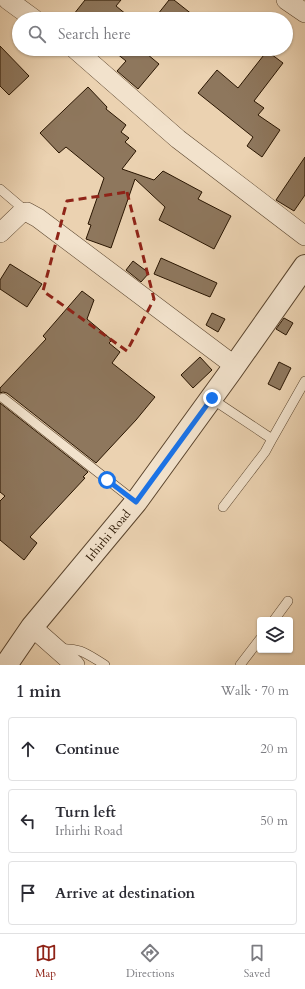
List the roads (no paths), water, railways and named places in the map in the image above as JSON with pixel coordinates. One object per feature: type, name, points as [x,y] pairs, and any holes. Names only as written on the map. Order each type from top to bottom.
[{"type":"street","points":[[8,0],[24,12]]},
{"type":"street","points":[[286,0],[305,13]]},
{"type":"street","points":[[83,56],[178,139],[305,236]]},
{"type":"street","points":[[0,233],[22,213],[27,212],[38,218],[235,366]]},
{"type":"street","name":"Irhirhi Road","points":[[6,665],[32,627],[136,502],[304,272]]},
{"type":"street","points":[[32,627],[75,665]]},
{"type":"lane","points":[[0,189],[27,212]]},
{"type":"lane","points":[[223,507],[265,452],[305,381]]},
{"type":"lane","points":[[3,398],[136,502]]},
{"type":"lane","points":[[212,398],[269,437],[271,441]]},
{"type":"lane","points":[[276,617],[288,601]]},
{"type":"lane","points":[[240,665],[257,642]]},
{"type":"lane","points":[[58,649],[71,648],[83,652],[105,665]]}]
